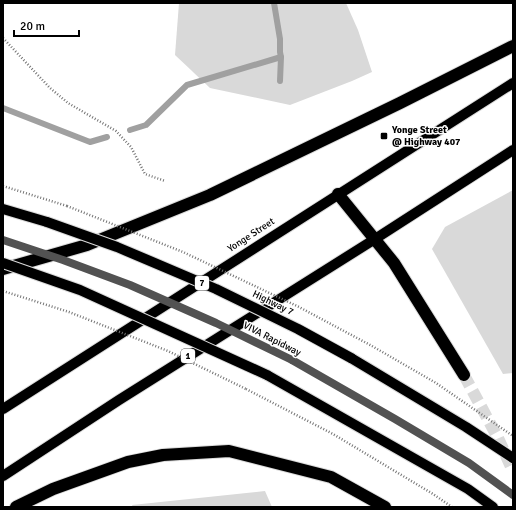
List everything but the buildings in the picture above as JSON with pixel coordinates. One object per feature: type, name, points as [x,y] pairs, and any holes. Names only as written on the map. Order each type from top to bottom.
[{"type":"highway","points":[[3,269],[87,245],[210,195],[406,100],[513,46]]},
{"type":"highway","points":[[338,194],[394,263],[464,375]]},
{"type":"highway","points":[[16,507],[53,489],[128,462],[164,455],[229,451],[331,477],[385,507]]},
{"type":"main road","name":"Yonge Street","points":[[3,409],[513,82]]},
{"type":"main road","name":"1","points":[[3,476],[119,400],[375,239],[513,150]]},
{"type":"main road","name":"Highway 7","points":[[3,209],[47,222],[117,247],[216,289],[298,329],[466,426],[513,458]]},
{"type":"main road","points":[[3,264],[80,290],[267,375],[468,489],[493,507]]},
{"type":"lane","name":"VIVA Rapidway","points":[[3,240],[130,285],[216,323],[292,360],[395,418],[469,464],[513,495]]},
{"type":"path","points":[[3,38],[50,88],[68,103],[116,131],[131,147],[145,174],[165,181]]},
{"type":"path","points":[[3,186],[67,206]]},
{"type":"path","points":[[3,291],[69,312],[161,349],[246,389],[333,434],[452,507]]},
{"type":"path","points":[[372,346],[436,383],[513,436]]},
{"type":"shaded area","points":[[179,3],[346,3],[358,30],[372,72],[290,105],[210,88],[175,55]]},
{"type":"shaded area","points":[[513,190],[513,373],[503,374],[432,249],[445,227]]},
{"type":"shaded area","points":[[265,491],[272,507],[133,507],[132,505]]},
{"type":"waterway","points":[[274,3],[280,39],[280,81]]},
{"type":"waterway","points":[[130,130],[146,125],[187,85],[281,57]]},
{"type":"waterway","points":[[3,108],[90,142],[107,137]]},
{"type":"tunnel","points":[[464,375],[498,438],[513,471]]},
{"type":"place","name":"Yonge Street @ Highway 407","points":[[384,136]]}]
